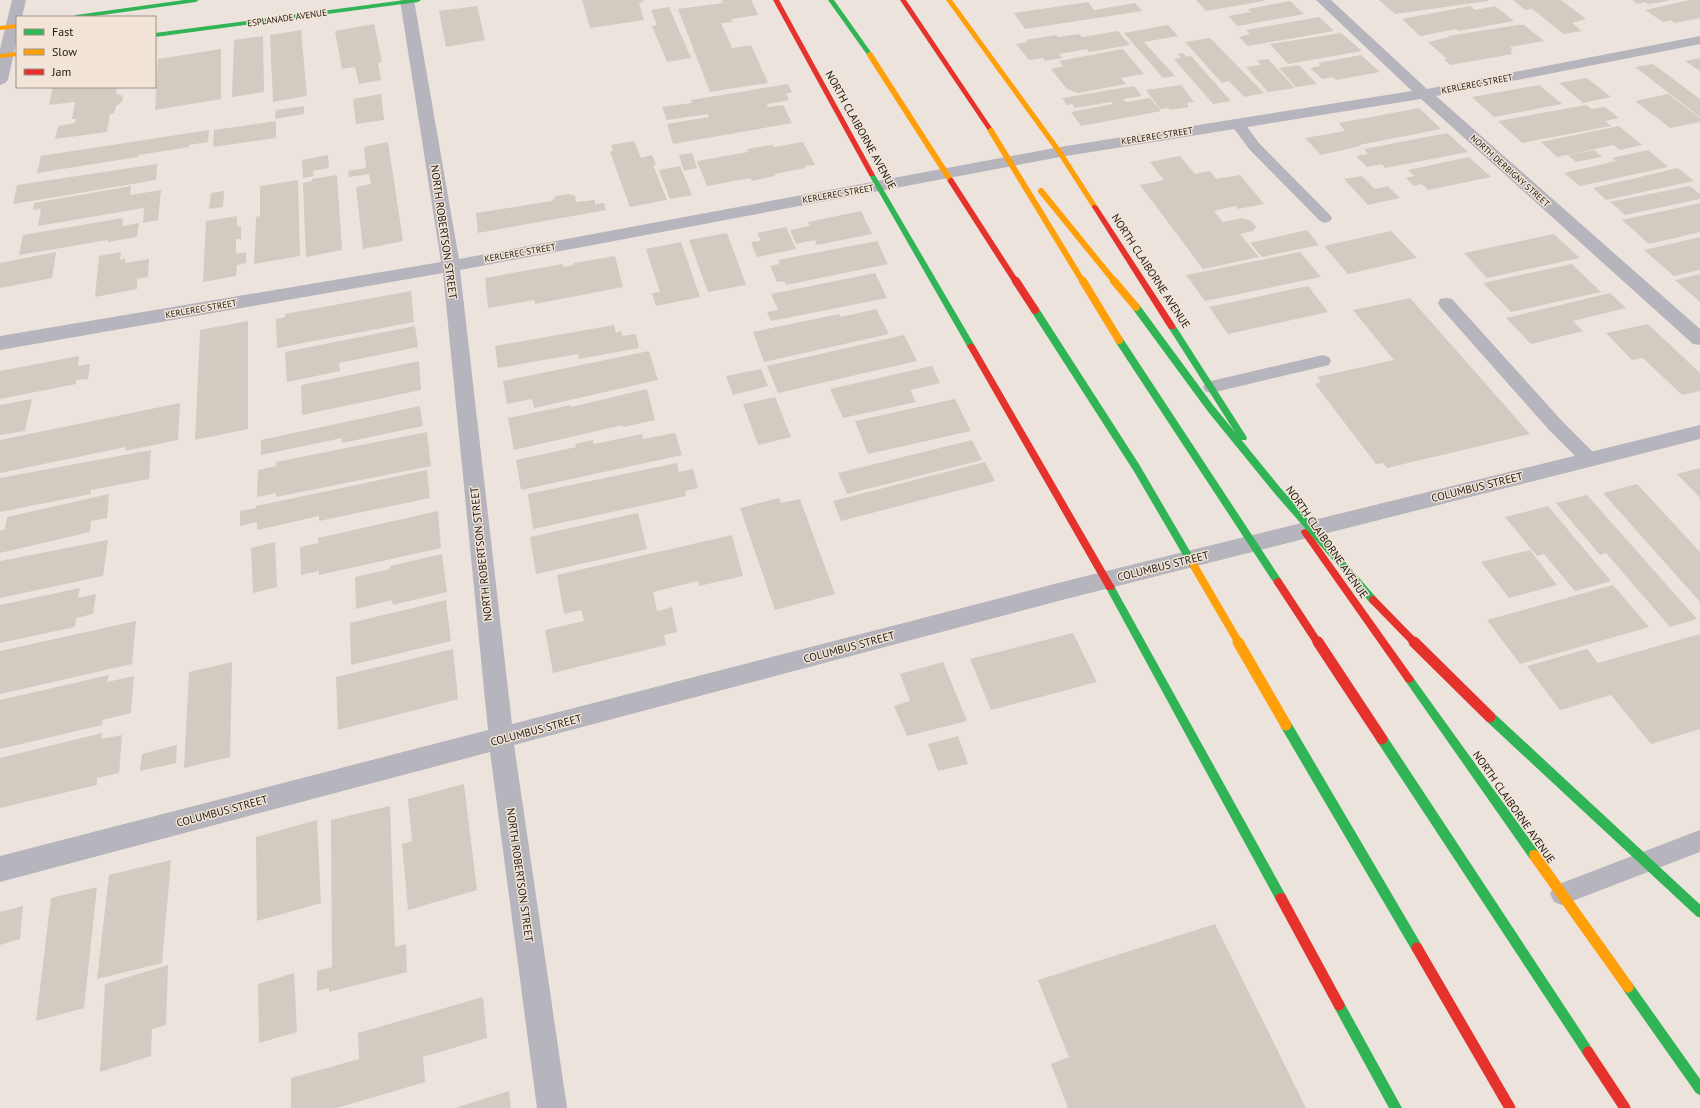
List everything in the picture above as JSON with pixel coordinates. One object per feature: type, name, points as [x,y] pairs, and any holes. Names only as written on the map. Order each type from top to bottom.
[{"type":"main road","points":[[83,16],[196,0]]},
{"type":"main road","name":"NORTH CLAIBORNE AVENUE","points":[[776,0],[879,187],[1106,580],[1396,1108]]},
{"type":"main road","points":[[831,0],[870,55],[1136,467],[1510,1108]]},
{"type":"main road","points":[[839,0],[870,55]]},
{"type":"main road","points":[[903,0],[991,131],[1105,319],[1625,1108]]},
{"type":"main road","name":"NORTH CLAIBORNE AVENUE","points":[[949,0],[1060,152],[1303,530],[1700,1089]]},
{"type":"main road","name":"ESPLANADE AVENUE","points":[[156,35],[411,1]]},
{"type":"main road","points":[[991,131],[1136,307],[1221,422],[1277,490],[1390,618],[1494,721],[1700,912]]},
{"type":"street","points":[[0,80],[7,55],[10,27],[19,0]]},
{"type":"street","name":"NORTH DERBIGNY STREET","points":[[1323,0],[1424,94],[1700,339]]},
{"type":"street","name":"NORTH ROBERTSON STREET","points":[[411,1],[451,266],[501,739],[552,1108]]},
{"type":"street","name":"KERLEREC STREET","points":[[0,343],[451,266],[1060,152],[1424,94],[1700,40]]},
{"type":"street","name":"COLUMBUS STREET","points":[[0,869],[1106,580],[1700,432]]},
{"type":"lane","points":[[1237,124],[1254,146],[1325,218]]},
{"type":"lane","points":[[1446,303],[1556,426],[1589,459]]},
{"type":"lane","points":[[1211,387],[1323,361]]},
{"type":"lane","points":[[1562,894],[1700,841]]},
{"type":"building","points":[[582,0],[643,0],[644,2],[639,3],[644,20],[590,28]]},
{"type":"building","points":[[722,0],[751,0],[758,15],[731,19],[732,22],[721,23],[732,48],[751,45],[768,83],[710,92],[678,9],[723,3]]},
{"type":"building","points":[[1196,0],[1264,0],[1264,1],[1206,11]]},
{"type":"building","points":[[1379,0],[1488,0],[1488,1],[1395,14]]},
{"type":"building","points":[[1513,0],[1561,0],[1586,19],[1572,23],[1582,31],[1564,34],[1532,9],[1525,10]]},
{"type":"building","points":[[1632,0],[1668,1],[1648,4],[1645,2],[1637,4]]},
{"type":"building","points":[[1690,0],[1700,0],[1700,18],[1675,23],[1671,20],[1663,22],[1645,10]]},
{"type":"building","points":[[1290,1],[1304,14],[1238,26],[1228,16],[1251,12],[1248,9]]},
{"type":"building","points":[[1088,2],[1094,10],[1135,3],[1142,11],[1025,29],[1014,13]]},
{"type":"building","points":[[477,6],[485,40],[446,47],[439,11]]},
{"type":"building","points":[[1470,6],[1475,10],[1495,6],[1514,21],[1459,31],[1456,29],[1420,36],[1402,19]]},
{"type":"building","points":[[669,7],[691,58],[667,62],[652,26],[657,25],[651,10]]},
{"type":"building","points":[[1319,17],[1334,31],[1248,46],[1239,37],[1250,34],[1246,30]]},
{"type":"building","points":[[374,24],[382,62],[378,63],[381,80],[359,84],[355,67],[342,69],[335,31]]},
{"type":"building","points":[[1168,25],[1178,36],[1144,42],[1175,76],[1163,78],[1124,33]]},
{"type":"building","points":[[1524,25],[1544,41],[1510,47],[1513,50],[1510,51],[1513,54],[1450,65],[1444,59],[1447,59],[1428,42],[1450,37],[1448,36]]},
{"type":"building","points":[[301,30],[307,96],[273,102],[270,35]]},
{"type":"building","points":[[1118,31],[1130,45],[1089,52],[1087,49],[1059,54],[1062,58],[1045,61],[1043,58],[1029,60],[1016,44],[1027,42],[1026,40],[1056,35],[1058,37],[1079,34],[1082,37]]},
{"type":"building","points":[[1341,33],[1362,51],[1288,64],[1270,44]]},
{"type":"building","points":[[263,36],[264,92],[232,97],[234,40]]},
{"type":"building","points":[[1210,38],[1264,93],[1244,97],[1229,81],[1222,83],[1185,42]]},
{"type":"building","points":[[221,49],[221,99],[155,110],[158,59]]},
{"type":"building","points":[[1123,49],[1144,74],[1121,78],[1126,84],[1078,93],[1067,89],[1051,69],[1063,66],[1059,61]]},
{"type":"building","points":[[1183,53],[1187,57],[1191,56],[1231,101],[1213,104],[1174,59],[1181,58],[1178,54]]},
{"type":"building","points":[[1361,55],[1380,72],[1336,80],[1333,77],[1322,79],[1310,68],[1321,66],[1318,63]]},
{"type":"building","points":[[1700,58],[1700,71],[1685,61]]},
{"type":"building","points":[[1268,59],[1295,88],[1268,92],[1246,67],[1261,65],[1257,60]]},
{"type":"building","points":[[1653,64],[1700,99],[1700,117],[1635,67]]},
{"type":"building","points":[[1299,65],[1317,84],[1296,87],[1279,68]]},
{"type":"building","points":[[1587,78],[1611,97],[1583,103],[1559,83]]},
{"type":"building","points":[[788,84],[792,92],[786,94],[789,100],[767,104],[768,107],[783,105],[792,123],[673,144],[667,124],[709,117],[708,114],[667,120],[662,107],[692,103],[691,100]]},
{"type":"building","points":[[1181,85],[1194,102],[1187,103],[1189,107],[1170,110],[1168,108],[1160,109],[1146,90]]},
{"type":"building","points":[[1539,85],[1562,104],[1494,117],[1472,97]]},
{"type":"building","points":[[1134,86],[1142,96],[1123,99],[1126,102],[1150,98],[1161,111],[1081,126],[1071,112],[1113,104],[1111,102],[1075,108],[1072,104],[1067,105],[1062,98]]},
{"type":"building","points":[[53,88],[117,88],[116,93],[123,96],[122,102],[116,106],[114,113],[110,114],[107,132],[55,139],[58,126],[75,123],[76,119],[72,119],[75,102],[49,105]]},
{"type":"building","points":[[381,94],[384,120],[356,124],[353,99]]},
{"type":"building","points":[[1668,94],[1700,118],[1700,122],[1670,128],[1635,101]]},
{"type":"building","points":[[1586,105],[1592,109],[1605,107],[1619,118],[1605,121],[1611,126],[1522,143],[1498,121]]},
{"type":"building","points":[[304,106],[304,114],[275,119],[276,110]]},
{"type":"building","points":[[1419,108],[1441,129],[1359,145],[1360,146],[1321,155],[1305,138],[1345,131],[1339,123]]},
{"type":"building","points":[[276,121],[276,138],[213,147],[214,130]]},
{"type":"building","points":[[1619,126],[1642,145],[1620,150],[1614,145],[1557,157],[1541,142]]},
{"type":"building","points":[[209,130],[208,142],[189,145],[189,147],[139,155],[138,157],[37,173],[41,156]]},
{"type":"building","points":[[1447,133],[1468,152],[1385,168],[1382,164],[1367,167],[1356,156],[1368,154],[1364,149]]},
{"type":"building","points":[[634,141],[641,158],[652,155],[656,165],[653,165],[667,200],[630,207],[610,152],[613,151],[611,145]]},
{"type":"building","points":[[388,142],[403,241],[363,249],[356,187],[371,184],[369,174],[349,177],[348,171],[366,168],[364,147]]},
{"type":"building","points":[[803,142],[815,165],[805,166],[805,168],[775,174],[775,176],[752,181],[750,178],[707,186],[697,161],[748,152],[747,149],[772,145],[774,147]]},
{"type":"building","points":[[1594,150],[1602,157],[1576,162],[1568,155]]},
{"type":"building","points":[[1648,150],[1668,167],[1580,186],[1564,173],[1616,161],[1612,158]]},
{"type":"building","points":[[692,153],[697,168],[684,171],[679,155]]},
{"type":"building","points":[[328,155],[329,168],[313,171],[314,176],[303,178],[302,160]]},
{"type":"building","points":[[1180,156],[1195,174],[1210,171],[1216,179],[1240,175],[1264,204],[1238,209],[1236,206],[1214,211],[1223,222],[1242,218],[1251,221],[1256,227],[1253,231],[1240,234],[1259,257],[1203,269],[1140,185],[1164,180],[1150,162]]},
{"type":"building","points":[[1469,157],[1491,177],[1428,190],[1422,184],[1414,186],[1406,178],[1414,176],[1408,170]]},
{"type":"building","points":[[157,164],[156,180],[13,204],[17,185]]},
{"type":"building","points":[[680,166],[692,195],[670,199],[659,170]]},
{"type":"building","points":[[1678,168],[1694,181],[1606,200],[1593,188]]},
{"type":"building","points":[[337,175],[342,250],[306,257],[303,183],[312,181],[312,179]]},
{"type":"building","points":[[1362,176],[1375,189],[1388,186],[1400,198],[1368,205],[1344,179]]},
{"type":"building","points":[[298,180],[300,256],[254,264],[256,217],[260,216],[260,186]]},
{"type":"building","points":[[131,186],[130,195],[161,190],[158,220],[143,223],[144,208],[38,226],[41,209],[33,210],[34,203]]},
{"type":"building","points":[[1690,186],[1700,194],[1700,199],[1625,215],[1610,202]]},
{"type":"building","points":[[224,191],[223,207],[209,209],[211,193]]},
{"type":"building","points":[[570,194],[575,196],[576,202],[595,200],[595,204],[604,203],[606,210],[478,233],[476,213],[552,201],[556,196]]},
{"type":"building","points":[[1700,203],[1700,232],[1649,244],[1622,220]]},
{"type":"building","points":[[861,211],[872,234],[817,245],[815,240],[796,244],[790,230],[810,226],[808,222]]},
{"type":"building","points":[[237,216],[237,227],[241,226],[241,239],[236,239],[236,254],[246,252],[246,263],[237,265],[236,276],[203,282],[206,221]]},
{"type":"building","points":[[123,218],[122,226],[139,223],[137,237],[108,242],[108,240],[19,255],[23,235]]},
{"type":"building","points":[[786,227],[796,249],[757,257],[751,242],[761,241],[757,233]]},
{"type":"building","points":[[1307,230],[1319,245],[1262,257],[1250,243]]},
{"type":"building","points":[[1391,231],[1417,258],[1348,274],[1324,246]]},
{"type":"building","points":[[727,233],[746,285],[708,292],[689,240]]},
{"type":"building","points":[[1554,234],[1580,258],[1487,278],[1464,253]]},
{"type":"building","points":[[1700,237],[1700,270],[1674,276],[1644,250]]},
{"type":"building","points":[[877,241],[888,264],[786,285],[784,281],[777,282],[770,266],[780,264],[778,260]]},
{"type":"building","points":[[681,242],[700,297],[656,306],[652,293],[660,292],[646,249]]},
{"type":"building","points":[[56,252],[52,278],[0,288],[0,263]]},
{"type":"building","points":[[121,252],[120,260],[125,258],[125,263],[149,259],[148,277],[137,279],[137,289],[95,297],[99,256]]},
{"type":"building","points":[[1300,252],[1321,277],[1205,301],[1186,275]]},
{"type":"building","points":[[615,256],[623,287],[535,304],[534,300],[488,308],[485,278],[563,264],[563,267],[574,265],[574,263]]},
{"type":"building","points":[[1572,264],[1601,292],[1511,312],[1483,283]]},
{"type":"building","points":[[875,273],[887,298],[771,321],[767,312],[778,310],[771,294]]},
{"type":"building","points":[[1700,274],[1700,302],[1675,280]]},
{"type":"building","points":[[1308,286],[1328,312],[1228,334],[1209,307]]},
{"type":"building","points":[[411,291],[414,322],[277,348],[276,319],[285,317],[285,314]]},
{"type":"building","points":[[1610,293],[1626,308],[1573,321],[1583,331],[1531,344],[1506,318]]},
{"type":"building","points":[[1410,298],[1530,434],[1387,468],[1383,463],[1376,464],[1315,384],[1321,382],[1317,377],[1394,360],[1353,310]]},
{"type":"building","points":[[876,309],[889,334],[764,362],[753,332],[839,314],[841,317]]},
{"type":"building","points":[[248,321],[248,429],[195,440],[200,330]]},
{"type":"building","points":[[1648,324],[1700,373],[1700,391],[1682,395],[1643,358],[1632,360],[1606,333]]},
{"type":"building","points":[[614,325],[616,333],[621,331],[622,336],[636,334],[639,348],[579,359],[578,354],[498,368],[495,346]]},
{"type":"building","points":[[415,326],[418,347],[339,363],[340,371],[287,382],[285,352]]},
{"type":"building","points":[[904,335],[917,361],[778,393],[767,366]]},
{"type":"building","points":[[649,351],[658,380],[534,408],[532,399],[507,404],[503,381]]},
{"type":"building","points":[[79,356],[78,366],[90,364],[88,379],[76,380],[76,384],[0,399],[0,371]]},
{"type":"building","points":[[419,361],[421,390],[302,415],[301,385]]},
{"type":"building","points":[[932,366],[940,383],[910,390],[916,402],[843,418],[830,389]]},
{"type":"building","points":[[761,369],[768,386],[733,395],[726,376]]},
{"type":"building","points":[[647,389],[655,420],[623,427],[623,425],[514,450],[508,418],[571,405],[571,407]]},
{"type":"building","points":[[775,397],[791,437],[758,445],[743,404]]},
{"type":"building","points":[[32,399],[25,431],[0,435],[0,405]]},
{"type":"building","points":[[955,399],[971,431],[868,454],[855,421]]},
{"type":"building","points":[[180,403],[178,440],[125,451],[126,447],[0,473],[0,440]]},
{"type":"building","points":[[420,406],[423,426],[342,443],[342,438],[261,455],[261,440]]},
{"type":"building","points":[[427,432],[431,466],[276,497],[276,493],[257,497],[258,470],[276,466],[276,462]]},
{"type":"building","points":[[675,433],[682,455],[521,490],[516,460],[576,447],[575,444],[593,440],[594,444],[642,434],[643,439]]},
{"type":"building","points":[[972,440],[982,460],[847,494],[838,473]]},
{"type":"building","points":[[151,450],[149,479],[91,490],[91,494],[0,512],[0,478]]},
{"type":"building","points":[[985,462],[995,481],[841,521],[833,501]]},
{"type":"building","points":[[677,463],[679,472],[693,469],[698,488],[685,491],[686,496],[533,529],[528,494]]},
{"type":"building","points":[[1700,468],[1700,498],[1677,474]]},
{"type":"building","points":[[427,470],[430,498],[319,521],[319,516],[257,530],[257,522],[240,526],[240,511],[256,508],[256,506]]},
{"type":"building","points":[[1637,484],[1700,552],[1700,602],[1603,493]]},
{"type":"building","points":[[109,494],[107,518],[91,521],[90,532],[0,553],[0,531],[5,529],[7,517]]},
{"type":"building","points":[[1587,495],[1697,619],[1670,627],[1606,553],[1600,555],[1556,503]]},
{"type":"building","points":[[779,498],[781,503],[800,499],[835,594],[775,610],[740,508]]},
{"type":"building","points":[[1548,506],[1611,581],[1575,591],[1544,554],[1537,556],[1505,517]]},
{"type":"building","points":[[438,511],[441,548],[319,575],[319,571],[301,575],[300,547],[319,543],[318,538]]},
{"type":"building","points":[[638,513],[647,549],[536,574],[530,537]]},
{"type":"building","points":[[732,535],[743,576],[699,586],[698,581],[653,592],[657,611],[672,607],[677,632],[664,635],[666,645],[553,673],[545,630],[584,621],[581,610],[564,614],[557,575]]},
{"type":"building","points":[[108,540],[103,576],[0,598],[0,561]]},
{"type":"building","points":[[275,542],[277,587],[253,593],[251,548]]},
{"type":"building","points":[[1530,550],[1557,585],[1509,598],[1481,562]]},
{"type":"building","points":[[442,554],[447,592],[393,605],[392,600],[356,609],[355,577],[390,569],[390,566]]},
{"type":"building","points":[[1613,585],[1649,627],[1520,664],[1487,620]]},
{"type":"building","points":[[80,588],[78,598],[96,594],[93,614],[76,618],[75,627],[0,643],[0,605]]},
{"type":"building","points":[[446,600],[451,641],[351,665],[350,623]]},
{"type":"building","points":[[136,621],[132,664],[0,694],[0,651]]},
{"type":"building","points":[[1073,633],[1097,682],[991,710],[970,659]]},
{"type":"building","points":[[1700,634],[1700,729],[1651,744],[1611,695],[1560,710],[1527,666],[1587,649],[1598,663]]},
{"type":"building","points":[[453,649],[458,699],[338,730],[336,677]]},
{"type":"building","points":[[232,662],[230,757],[184,768],[189,672]]},
{"type":"building","points":[[943,662],[967,721],[907,736],[894,706],[910,701],[900,674]]},
{"type":"building","points":[[109,675],[107,682],[134,676],[131,713],[102,720],[102,725],[0,749],[0,700]]},
{"type":"building","points":[[102,733],[101,739],[122,735],[119,773],[97,778],[97,785],[0,808],[0,758]]},
{"type":"building","points":[[958,736],[968,764],[938,771],[928,744]]},
{"type":"building","points":[[177,745],[176,763],[140,771],[142,754]]},
{"type":"building","points":[[464,784],[477,890],[408,910],[402,844],[412,841],[408,799]]},
{"type":"building","points":[[390,806],[395,947],[406,944],[407,972],[329,992],[329,988],[317,991],[317,971],[332,967],[331,820]]},
{"type":"building","points":[[317,820],[321,903],[257,921],[256,837]]},
{"type":"building","points":[[171,860],[162,963],[97,979],[109,875]]},
{"type":"building","points":[[97,887],[84,1008],[36,1021],[51,898]]},
{"type":"building","points":[[23,906],[20,939],[0,945],[0,912]]},
{"type":"building","points":[[1215,924],[1306,1108],[1068,1108],[1051,1064],[1069,1057],[1038,980]]},
{"type":"building","points":[[168,965],[166,1025],[152,1029],[151,1056],[100,1072],[105,984]]},
{"type":"building","points":[[294,973],[297,1032],[259,1043],[258,984]]},
{"type":"building","points":[[483,997],[487,1038],[423,1057],[425,1082],[337,1108],[291,1108],[291,1078],[359,1059],[358,1033]]},
{"type":"building","points":[[509,1091],[511,1108],[455,1108]]},
{"type":"traffic: fast","points":[[83,16],[196,0]]},
{"type":"traffic: fast","points":[[156,35],[418,0]]},
{"type":"traffic: fast","points":[[831,0],[870,55]]},
{"type":"traffic: fast","points":[[872,175],[971,346]]},
{"type":"traffic: fast","points":[[1136,307],[1211,409],[1277,490],[1373,600]]},
{"type":"traffic: fast","points":[[1035,310],[1136,467],[1194,566]]},
{"type":"traffic: fast","points":[[1172,327],[1243,438]]},
{"type":"traffic: fast","points":[[1119,340],[1278,582]]},
{"type":"traffic: fast","points":[[1110,587],[1281,898]]},
{"type":"traffic: fast","points":[[1409,679],[1534,855]]},
{"type":"traffic: fast","points":[[1490,717],[1700,912]]},
{"type":"traffic: fast","points":[[1286,725],[1417,948]]},
{"type":"traffic: fast","points":[[1382,739],[1588,1052]]},
{"type":"traffic: fast","points":[[1628,987],[1700,1089]]},
{"type":"traffic: fast","points":[[1339,1005],[1396,1108]]},
{"type":"traffic: slow","points":[[949,0],[1060,152],[1095,207]]},
{"type":"traffic: slow","points":[[0,28],[16,26]]},
{"type":"traffic: slow","points":[[0,56],[16,54]]},
{"type":"traffic: slow","points":[[870,55],[951,181]]},
{"type":"traffic: slow","points":[[991,131],[1119,340]]},
{"type":"traffic: slow","points":[[1041,191],[1136,307]]},
{"type":"traffic: slow","points":[[1194,566],[1286,725]]},
{"type":"traffic: slow","points":[[1534,855],[1628,987]]},
{"type":"traffic: jam","points":[[776,0],[872,175]]},
{"type":"traffic: jam","points":[[903,0],[991,131]]},
{"type":"traffic: jam","points":[[951,181],[1035,310]]},
{"type":"traffic: jam","points":[[1095,207],[1172,327]]},
{"type":"traffic: jam","points":[[971,346],[1110,587]]},
{"type":"traffic: jam","points":[[1305,532],[1409,679]]},
{"type":"traffic: jam","points":[[1278,582],[1382,739]]},
{"type":"traffic: jam","points":[[1373,600],[1390,619],[1490,717]]},
{"type":"traffic: jam","points":[[1281,898],[1339,1005]]},
{"type":"traffic: jam","points":[[1417,948],[1510,1108]]},
{"type":"traffic: jam","points":[[1588,1052],[1625,1108]]}]
